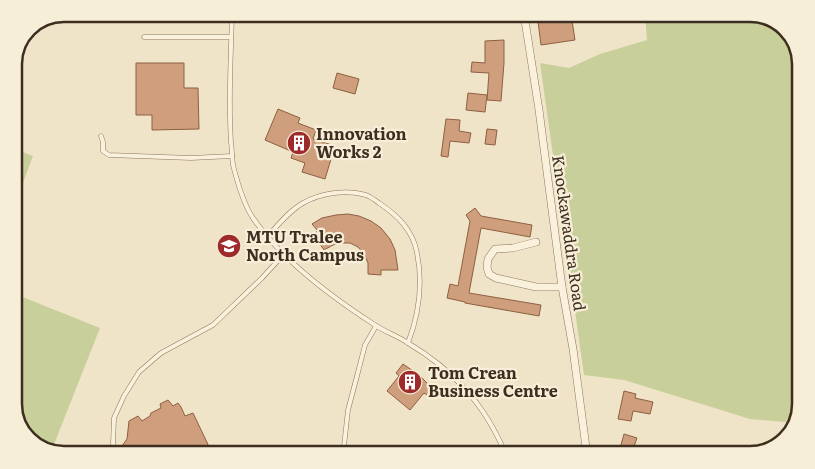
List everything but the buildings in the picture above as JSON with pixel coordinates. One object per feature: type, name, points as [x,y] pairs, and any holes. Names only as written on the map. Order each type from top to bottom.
[{"type":"street","name":"Knockawaddra Road","points":[[525,22],[586,446]]},
{"type":"street","points":[[536,242],[513,248],[495,249],[488,259],[487,267],[489,274],[496,278],[536,287],[562,287]]},
{"type":"lane","points":[[232,22],[229,121],[232,156],[238,180],[252,217],[267,237],[304,273],[326,291],[376,326],[408,343],[443,368],[464,388],[483,412],[502,446]]},
{"type":"lane","points":[[144,38],[231,37]]},
{"type":"lane","points":[[101,136],[104,151],[109,155],[192,158],[232,156]]},
{"type":"lane","points":[[267,237],[303,203],[321,196],[334,193],[355,193],[368,196],[388,209],[399,218],[410,233],[417,252],[420,280],[419,299],[414,327],[408,343]]},
{"type":"lane","points":[[113,446],[114,418],[124,396],[139,372],[161,353],[213,325],[284,254]]},
{"type":"lane","points":[[344,446],[352,393],[365,345],[376,326]]},
{"type":"green space","points":[[646,22],[750,22],[761,24],[778,33],[790,51],[792,62],[792,404],[788,422],[750,419],[624,380],[584,375],[540,63],[569,68],[600,54],[647,40]]},
{"type":"green space","points":[[23,152],[33,156],[23,183]]},
{"type":"green space","points":[[23,297],[100,328],[54,445],[44,441],[30,428],[25,418],[23,407]]},
{"type":"place","name":"Innovation Works 2","points":[[299,143]]},
{"type":"place","name":"MTU Tralee North Campus","points":[[229,246]]},
{"type":"place","name":"Tom Crean Business Centre","points":[[410,382]]}]
